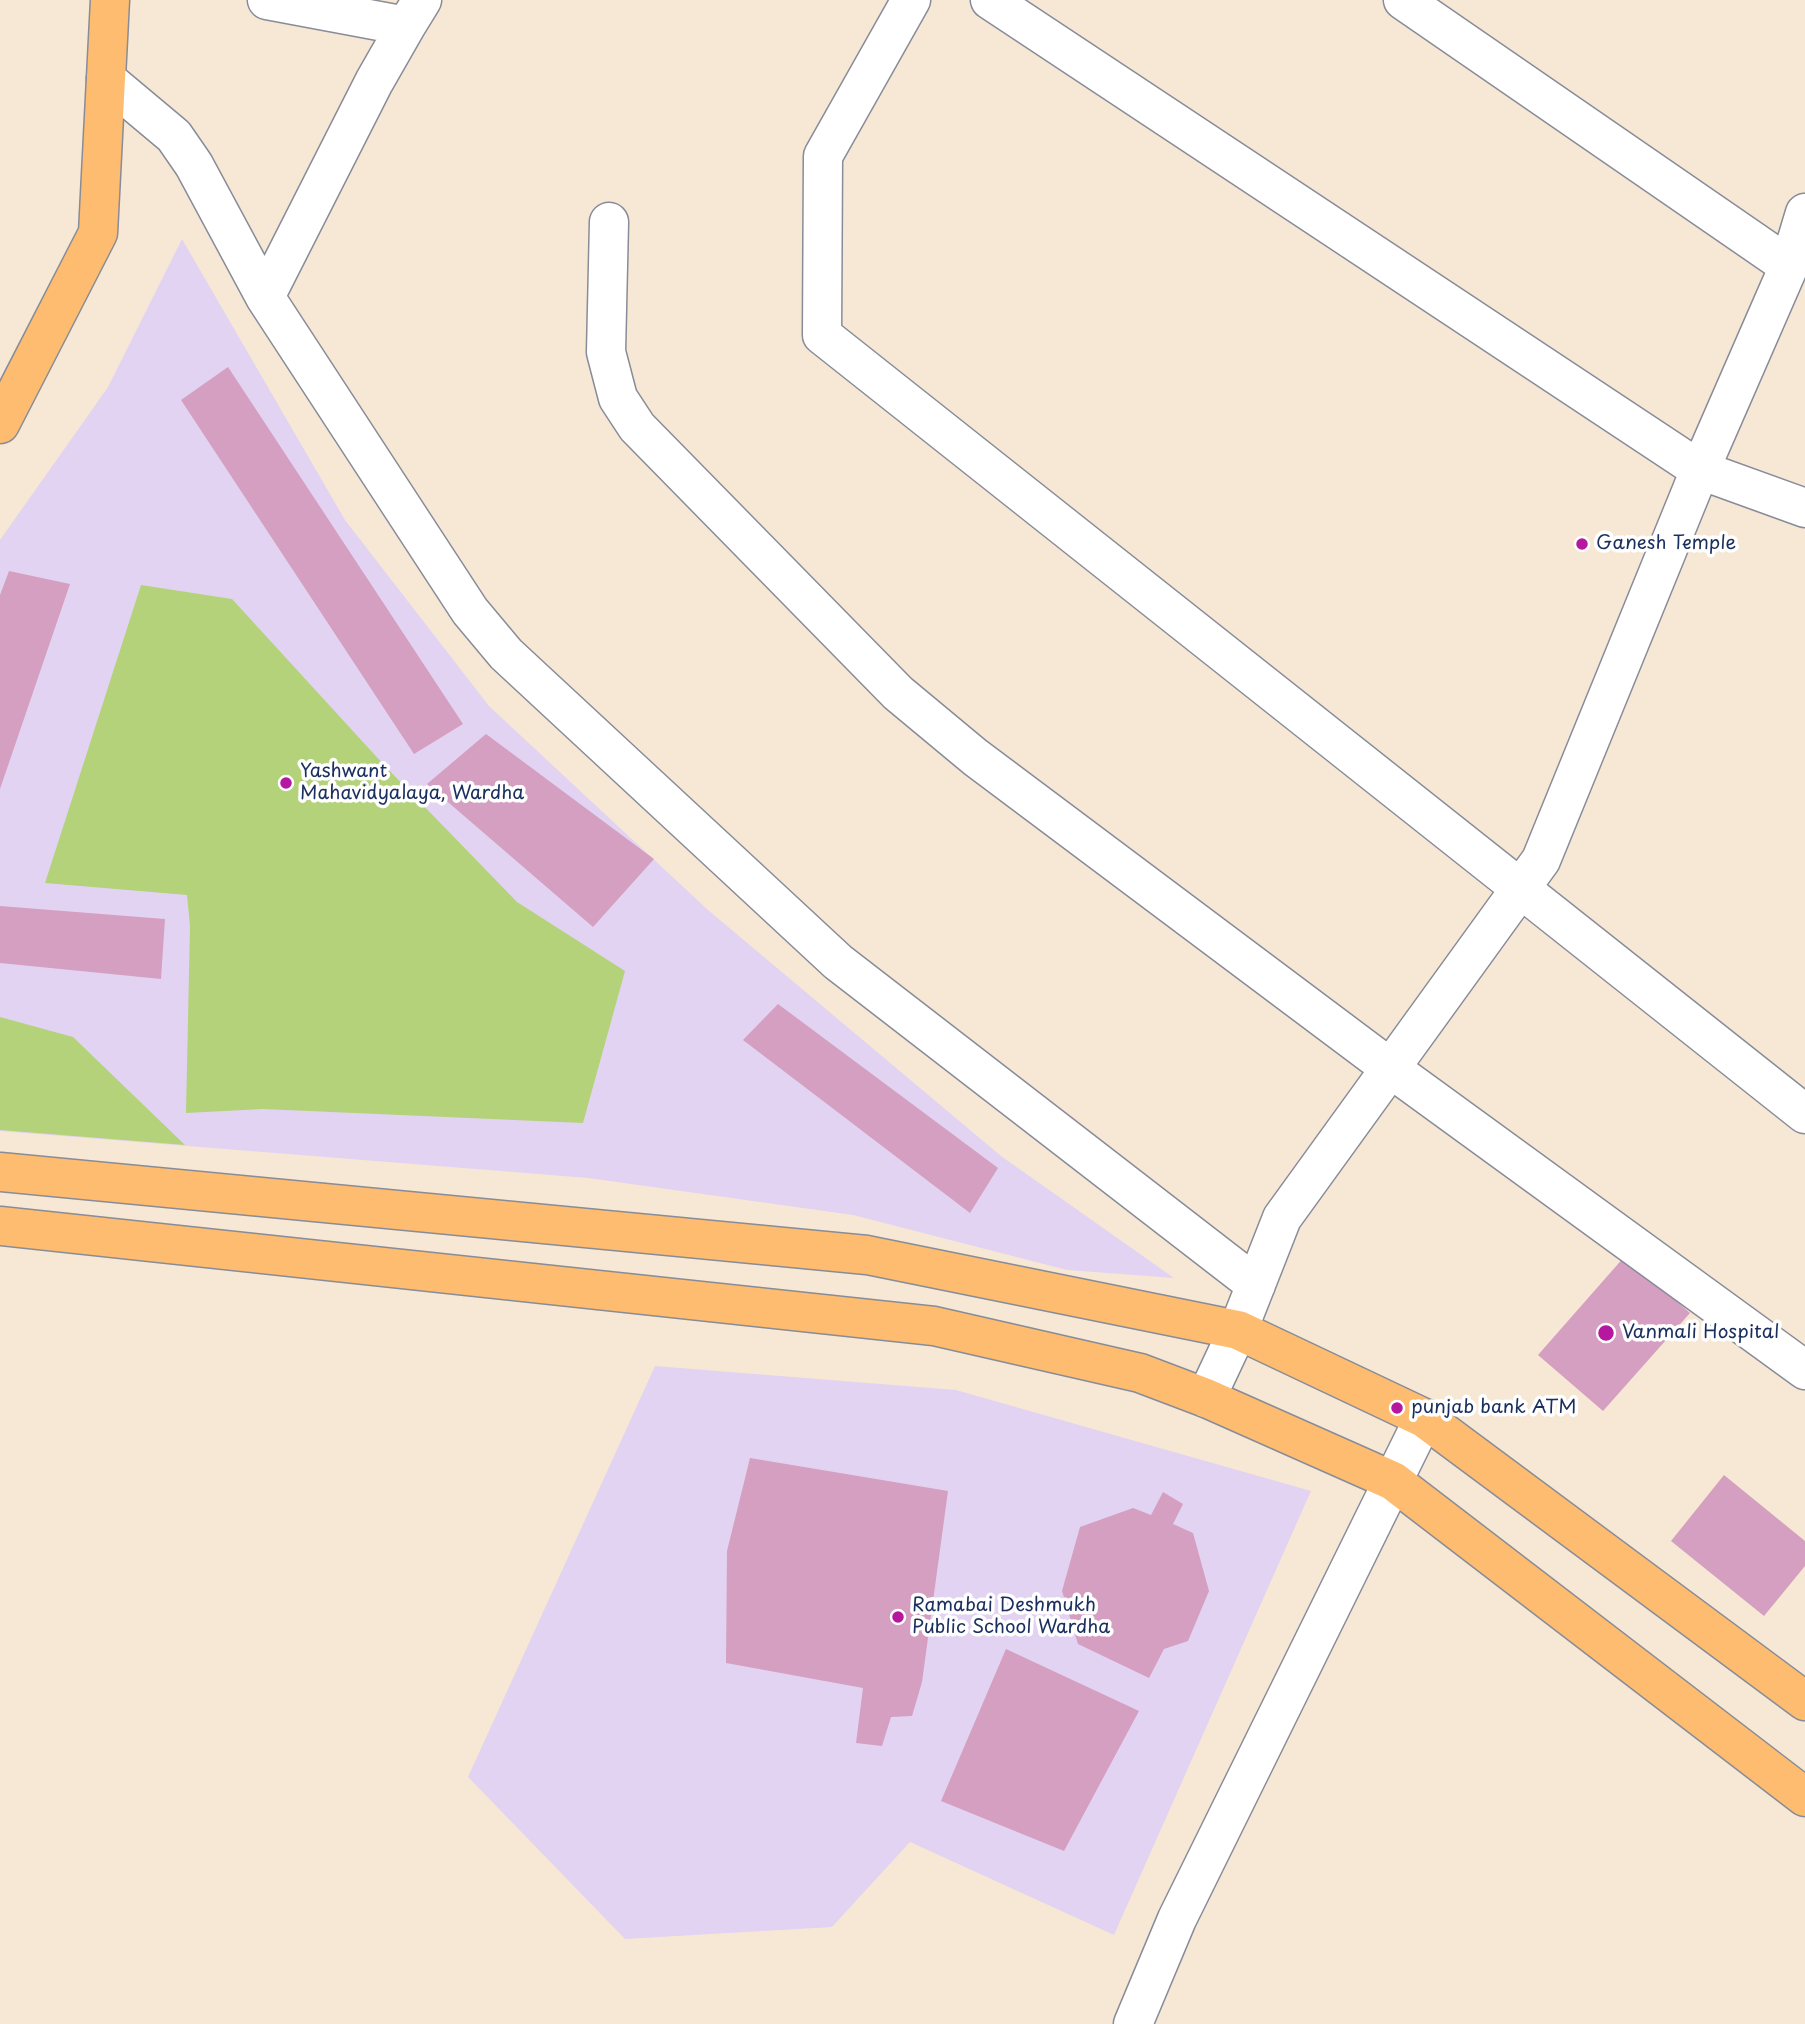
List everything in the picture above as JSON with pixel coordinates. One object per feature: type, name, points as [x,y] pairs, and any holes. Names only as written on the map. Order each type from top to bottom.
[{"type":"main road","points":[[0,424],[98,233],[110,0]]},
{"type":"main road","points":[[0,1172],[867,1255],[1238,1330],[1424,1418],[1805,1701]]},
{"type":"main road","points":[[0,1226],[934,1326],[1140,1373],[1206,1398],[1393,1481],[1802,1787]]},
{"type":"street","points":[[265,297],[374,82],[414,13],[267,0]]},
{"type":"street","points":[[911,0],[823,156],[822,335],[1805,1114]]},
{"type":"street","points":[[990,0],[1700,470],[1805,508]]},
{"type":"street","points":[[1403,0],[1789,266]]},
{"type":"street","points":[[106,79],[174,136],[194,165],[265,297],[470,611],[506,654],[838,962],[1256,1285]]},
{"type":"street","points":[[1206,1398],[1238,1330],[1282,1218],[1541,860],[1700,470],[1789,266],[1805,213]]},
{"type":"street","points":[[608,222],[606,352],[618,398],[637,427],[898,693],[1033,802],[1390,1068],[1805,1370]]},
{"type":"street","points":[[1133,2024],[1177,1919],[1424,1418]]},
{"type":"shaded area","name":"Yashwant Mahavidyalaya, Wardha","points":[[182,239],[345,520],[489,706],[708,910],[1001,1156],[1174,1278],[1067,1270],[853,1215],[588,1178],[0,1131],[0,540],[108,387]]},
{"type":"shaded area","name":"Ramabai Deshmukh Public School Wardha","points":[[655,1366],[956,1390],[1311,1491],[1114,1935],[910,1842],[832,1927],[625,1939],[468,1777]]},
{"type":"green space","points":[[141,585],[232,599],[384,765],[517,902],[625,971],[583,1123],[263,1109],[186,1113],[190,926],[187,895],[45,883]]},
{"type":"green space","points":[[0,1017],[73,1037],[185,1145],[0,1130]]},
{"type":"building","points":[[228,367],[463,724],[414,754],[181,400]]},
{"type":"building","points":[[9,571],[70,584],[0,789],[0,595]]},
{"type":"building","points":[[486,734],[654,859],[593,927],[427,784]]},
{"type":"building","points":[[0,906],[165,919],[161,979],[0,963]]},
{"type":"building","points":[[778,1004],[998,1168],[970,1213],[743,1040]]},
{"type":"building","points":[[1625,1256],[1690,1313],[1603,1411],[1538,1355]]},
{"type":"building","points":[[750,1458],[948,1491],[922,1682],[912,1716],[891,1717],[882,1746],[856,1743],[863,1688],[726,1663],[727,1551]]},
{"type":"building","points":[[1724,1475],[1805,1541],[1805,1566],[1764,1616],[1671,1541]]},
{"type":"building","points":[[1163,1492],[1183,1504],[1173,1524],[1193,1533],[1209,1591],[1188,1641],[1164,1649],[1149,1678],[1078,1644],[1062,1591],[1080,1527],[1133,1508],[1151,1515]]},
{"type":"building","points":[[1006,1649],[1139,1711],[1064,1851],[941,1801]]},
{"type":"place","name":"Ganesh Temple","points":[[1582,544]]},
{"type":"place","name":"Yashwant Mahavidyalaya, Wardha","points":[[286,783]]},
{"type":"place","name":"Vanmali Hospital","points":[[1606,1333]]},
{"type":"place","name":"punjab bank ATM","points":[[1397,1408]]},
{"type":"place","name":"Ramabai Deshmukh Public School Wardha","points":[[898,1617]]}]
